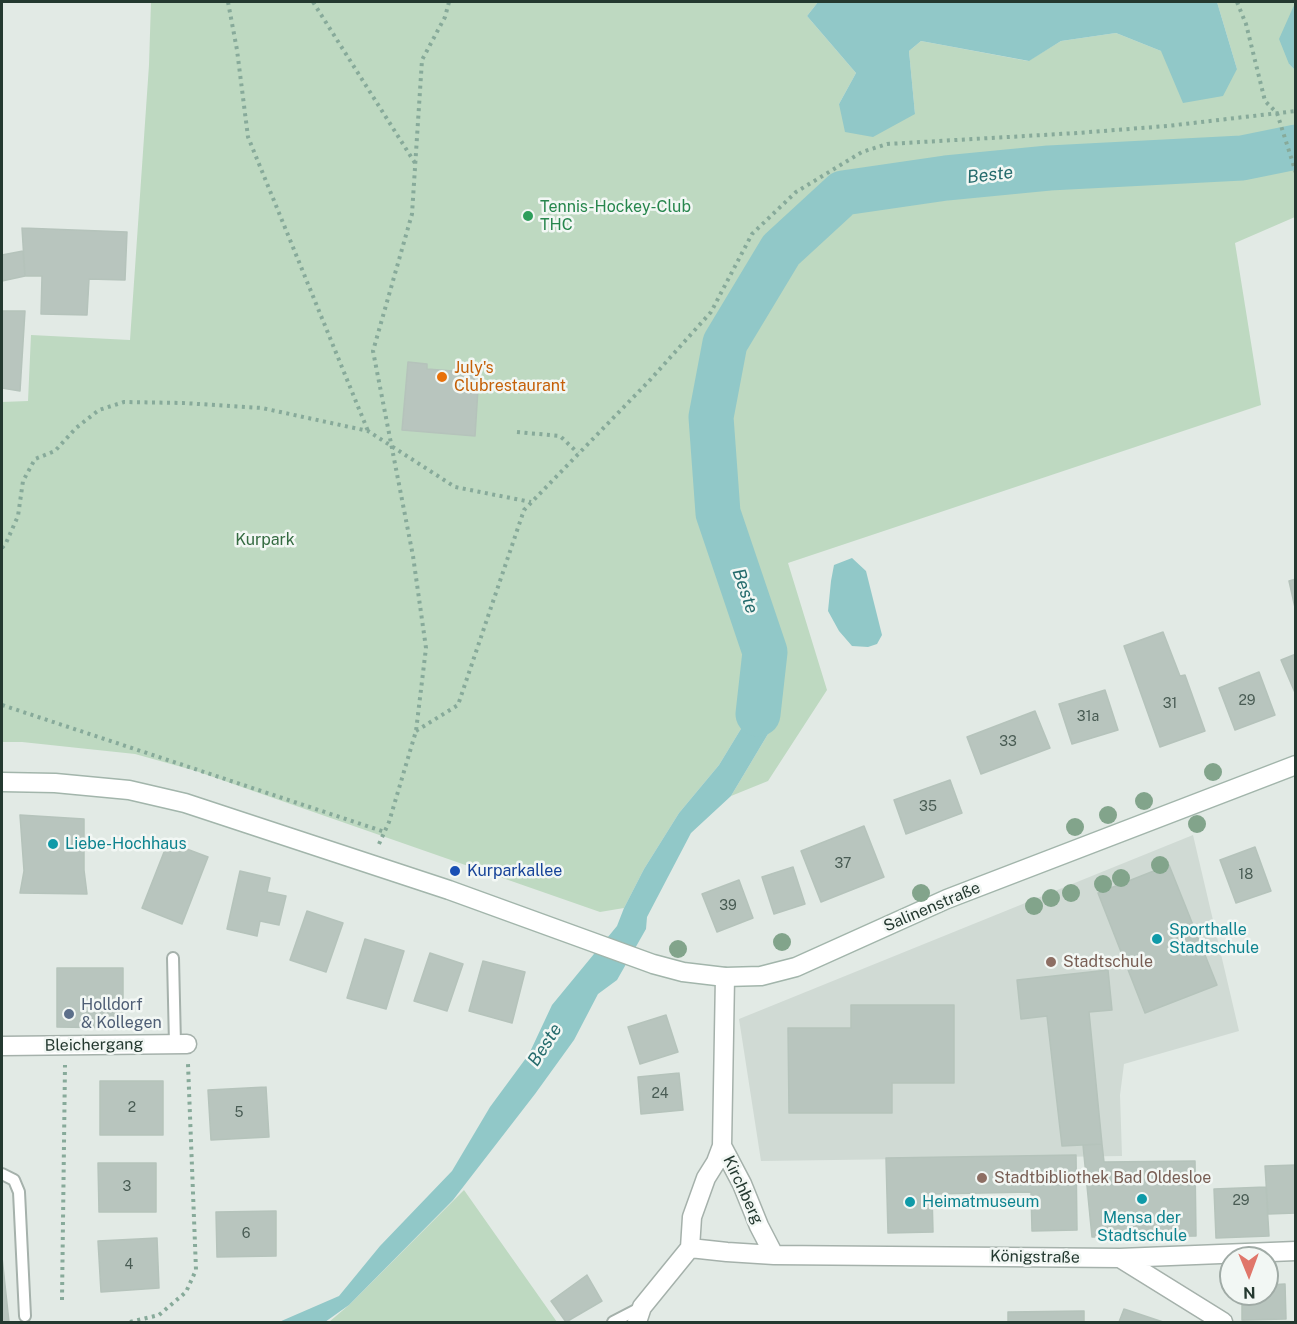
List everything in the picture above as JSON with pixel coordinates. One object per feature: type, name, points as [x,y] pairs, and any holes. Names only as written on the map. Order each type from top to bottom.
[{"type":"street","name":"Salinenstraße","points":[[725,977],[761,976],[796,967],[947,900],[1296,765]]},
{"type":"street","points":[[2,782],[129,790],[185,803],[370,864],[653,964],[683,972],[725,977],[722,1146]]},
{"type":"street","name":"Bleichergang","points":[[2,1046],[181,1044]]},
{"type":"street","name":"Kirchberg","points":[[690,1248],[692,1217],[706,1178],[722,1146]]},
{"type":"street","name":"Kirchberg","points":[[722,1146],[774,1255]]},
{"type":"street","points":[[640,1315],[690,1248],[774,1255]]},
{"type":"street","name":"Königstraße","points":[[774,1255],[1120,1258],[1296,1251]]},
{"type":"street","points":[[1120,1258],[1223,1323]]},
{"type":"lane","points":[[173,958],[181,1044]]},
{"type":"lane","points":[[2,1174],[14,1180],[19,1192],[25,1316]]},
{"type":"lane","points":[[613,1323],[640,1315]]},
{"type":"path","points":[[228,2],[237,50],[248,137],[368,431]]},
{"type":"path","points":[[313,2],[416,164]]},
{"type":"path","points":[[370,864],[385,832],[416,731],[426,648],[413,556],[373,351],[412,214],[422,60],[445,17],[449,2]]},
{"type":"path","points":[[1238,2],[1246,24],[1265,101],[1277,113],[1296,173]]},
{"type":"path","points":[[416,731],[458,705],[524,510],[650,380],[711,312],[752,234],[796,192],[862,152],[896,143],[1077,133],[1296,111]]},
{"type":"path","points":[[2,548],[18,516],[23,481],[35,459],[55,451],[76,428],[99,410],[124,402],[262,408],[368,431],[455,487],[531,502]]},
{"type":"path","points":[[517,432],[560,436],[578,453]]},
{"type":"path","points":[[2,705],[385,832]]},
{"type":"path","points":[[130,1323],[159,1314],[186,1292],[196,1270],[181,1044]]},
{"type":"path","points":[[62,1300],[65,1046]]},
{"type":"shaded area","name":"Stadtschule","points":[[1193,835],[1239,1031],[1124,1064],[1120,1095],[1122,1156],[761,1161],[739,1019]]},
{"type":"green space","name":"Kurpark","points":[[151,2],[818,2],[807,16],[856,73],[839,104],[915,114],[909,51],[921,41],[1028,61],[1061,41],[1116,33],[1161,51],[1237,69],[1217,2],[1295,2],[1289,64],[1295,70],[1295,147],[1256,156],[1295,149],[1295,217],[1235,243],[1261,405],[788,563],[827,690],[768,781],[731,796],[768,734],[784,667],[765,652],[753,709],[719,765],[679,813],[644,869],[624,908],[600,912],[196,771],[135,754],[2,742],[2,402],[28,401],[31,335],[130,340],[149,65]]},
{"type":"green space","points":[[464,1190],[557,1322],[329,1322],[349,1305]]},
{"type":"water","points":[[818,2],[1217,2],[1237,69],[1223,96],[1183,103],[1161,51],[1116,33],[1061,41],[1029,61],[921,41],[909,51],[915,114],[873,137],[845,132],[839,104],[856,73],[807,16]]},
{"type":"water","points":[[1295,3],[1295,70],[1289,64],[1279,39]]},
{"type":"water","points":[[852,558],[866,571],[882,635],[877,644],[868,647],[852,646],[839,631],[828,611],[834,565]]},
{"type":"water","points":[[765,652],[784,667],[782,697],[768,734],[731,796],[691,833],[647,917],[646,929],[617,980],[598,994],[574,1040],[535,1094],[453,1200],[349,1305],[325,1322],[279,1322],[339,1296],[380,1246],[452,1171],[490,1107],[529,1054],[552,1005],[617,926],[644,869],[679,813],[719,765],[753,709]]},
{"type":"building","points":[[22,228],[127,232],[125,280],[89,279],[87,315],[41,314],[42,276],[25,276]]},
{"type":"building","points":[[23,251],[25,276],[2,281],[2,255]]},
{"type":"building","points":[[2,311],[25,311],[20,391],[2,388]]},
{"type":"building","points":[[408,362],[427,364],[427,369],[479,373],[475,436],[402,430]]},
{"type":"building","points":[[1296,579],[1296,612],[1289,581]]},
{"type":"building","points":[[1163,632],[1180,676],[1185,675],[1205,731],[1160,747],[1124,646]]},
{"type":"building","points":[[1296,654],[1296,695],[1281,660]]},
{"type":"building","points":[[1259,672],[1275,715],[1235,730],[1219,688]]},
{"type":"building","points":[[1105,690],[1118,730],[1072,744],[1059,704]]},
{"type":"building","points":[[1035,711],[1050,748],[981,774],[967,737]]},
{"type":"building","points":[[950,780],[962,813],[906,834],[894,800]]},
{"type":"building","name":"Liebe-Hochhaus","points":[[20,815],[84,819],[84,870],[87,894],[20,893],[24,871]]},
{"type":"building","points":[[864,826],[884,877],[821,902],[801,851]]},
{"type":"building","points":[[168,842],[208,857],[182,924],[142,908]]},
{"type":"building","points":[[1255,847],[1271,891],[1236,903],[1220,860]]},
{"type":"building","name":"Sporthalle Stadtschule","points":[[1169,865],[1217,985],[1145,1013],[1098,893]]},
{"type":"building","points":[[793,867],[805,904],[774,914],[762,877]]},
{"type":"building","points":[[240,871],[270,878],[267,892],[286,896],[279,925],[260,921],[257,936],[227,929]]},
{"type":"building","points":[[739,880],[753,918],[717,932],[702,894]]},
{"type":"building","points":[[307,911],[343,923],[326,972],[290,960]]},
{"type":"building","points":[[365,939],[404,951],[386,1009],[347,998]]},
{"type":"building","points":[[430,953],[463,964],[447,1011],[414,1001]]},
{"type":"building","points":[[483,961],[525,972],[512,1023],[469,1011]]},
{"type":"building","points":[[57,968],[123,968],[123,1028],[57,1027]]},
{"type":"building","points":[[1108,970],[1112,1010],[1089,1012],[1102,1144],[1062,1146],[1047,1016],[1021,1019],[1017,980]]},
{"type":"building","points":[[851,1005],[954,1005],[954,1083],[892,1083],[892,1113],[789,1113],[788,1028],[851,1028]]},
{"type":"building","points":[[666,1015],[678,1052],[640,1064],[628,1027]]},
{"type":"building","points":[[679,1073],[683,1110],[641,1114],[638,1077]]},
{"type":"building","points":[[100,1081],[163,1081],[163,1135],[100,1135]]},
{"type":"building","points":[[266,1087],[269,1137],[211,1140],[208,1090]]},
{"type":"building","name":"Mensa der Stadtschule","points":[[1102,1144],[1104,1162],[1195,1161],[1196,1236],[1092,1237],[1083,1145]]},
{"type":"building","points":[[1076,1155],[1077,1230],[1032,1231],[1031,1192],[932,1194],[933,1232],[888,1233],[886,1158]]},
{"type":"building","points":[[98,1163],[156,1163],[156,1212],[99,1212]]},
{"type":"building","points":[[1296,1165],[1296,1213],[1268,1214],[1265,1166]]},
{"type":"building","points":[[1266,1187],[1269,1236],[1216,1238],[1214,1189]]},
{"type":"building","points":[[276,1211],[276,1256],[217,1257],[216,1212]]},
{"type":"building","points":[[157,1238],[159,1288],[101,1292],[98,1241]]},
{"type":"building","points":[[2,1257],[9,1322],[2,1322]]},
{"type":"building","points":[[587,1275],[602,1301],[566,1322],[551,1301]]},
{"type":"building","points":[[1279,1284],[1285,1284],[1286,1319],[1242,1320],[1242,1306],[1279,1306]]},
{"type":"building","points":[[1124,1309],[1163,1322],[1119,1322]]},
{"type":"building","points":[[1084,1311],[1084,1322],[1008,1322],[1008,1312]]},
{"type":"waterway","name":"Beste","points":[[758,714],[765,652],[718,513],[711,417],[725,343],[781,250],[843,193],[946,178],[1049,168],[1242,158],[1296,147]]},
{"type":"place","name":"Tennis-Hockey-Club THC","points":[[528,216]]},
{"type":"place","name":"July's Clubrestaurant","points":[[442,377]]},
{"type":"place","name":"Liebe-Hochhaus","points":[[53,844]]},
{"type":"place","name":"Kurparkallee","points":[[455,871]]},
{"type":"place","name":"Sporthalle Stadtschule","points":[[1157,939]]},
{"type":"place","name":"Stadtschule","points":[[1051,962]]},
{"type":"place","name":"Holldorf & Kollegen","points":[[69,1014]]},
{"type":"place","name":"Stadtbibliothek Bad Oldesloe","points":[[982,1178]]},
{"type":"place","name":"Mensa der Stadtschule","points":[[1142,1199]]},
{"type":"place","name":"Heimatmuseum","points":[[910,1202]]}]
